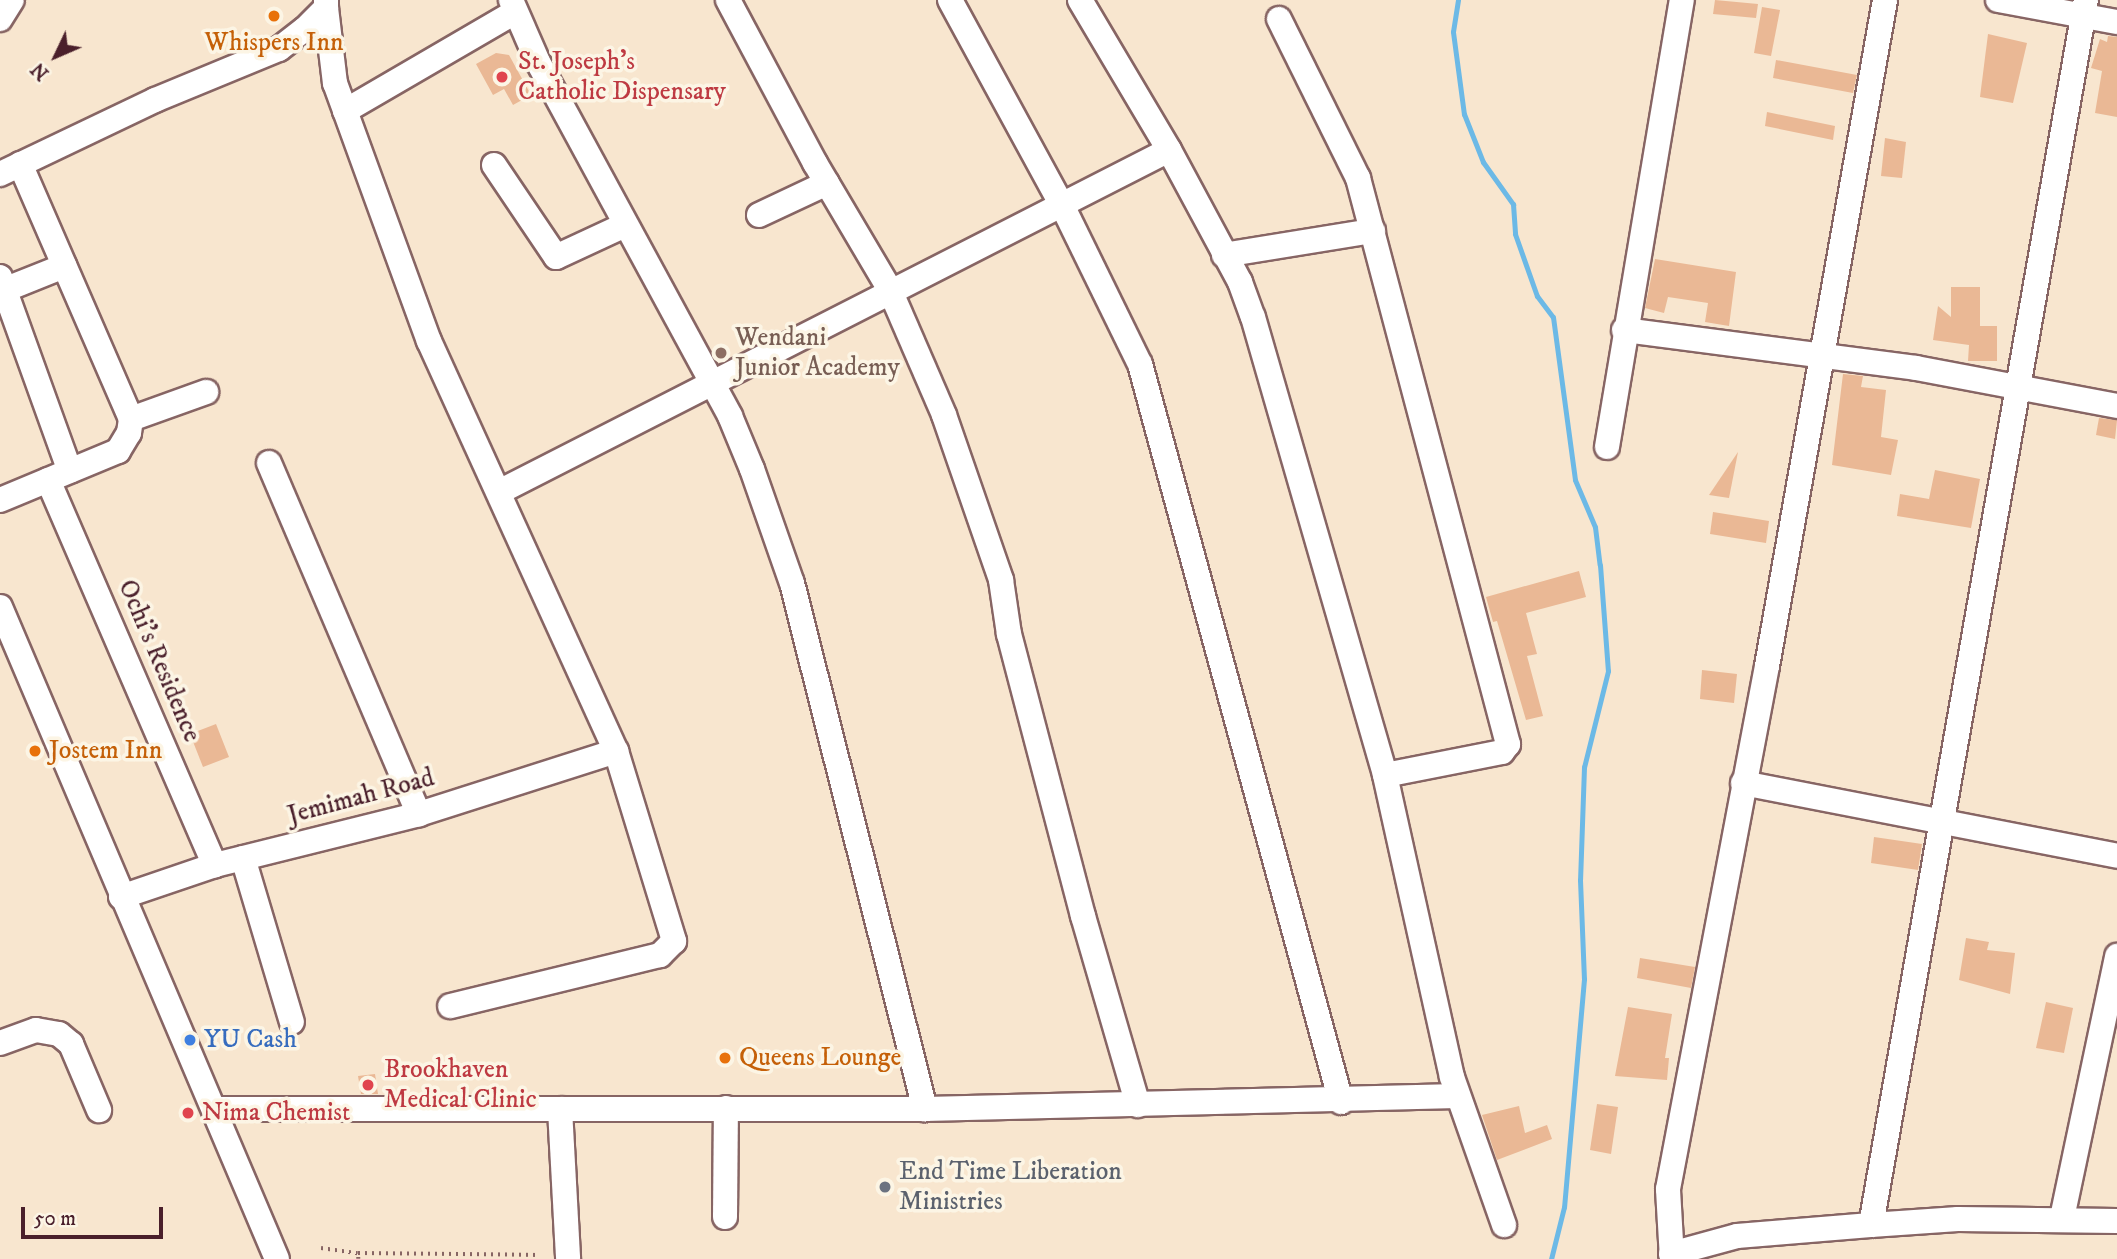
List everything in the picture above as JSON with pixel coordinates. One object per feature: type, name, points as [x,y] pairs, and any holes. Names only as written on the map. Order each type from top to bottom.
[{"type":"street","points":[[0,19],[12,0]]},
{"type":"street","points":[[728,0],[827,183],[890,290],[944,415],[1001,580],[1009,634],[1083,916],[1138,1105]]},
{"type":"street","points":[[950,0],[1062,205],[1140,364],[1341,1102]]},
{"type":"street","points":[[1080,0],[1169,150],[1253,317],[1385,775],[1458,1097],[1504,1225]]},
{"type":"street","points":[[1607,447],[1624,330],[1682,0]]},
{"type":"street","points":[[1885,0],[1854,190],[1819,357],[1767,666],[1668,1189],[1672,1256],[1737,1236],[1871,1225],[2062,1218],[2117,1221]]},
{"type":"street","points":[[1998,0],[2085,8],[2117,22]]},
{"type":"street","points":[[326,4],[335,83],[429,341],[616,751],[674,941],[671,949],[450,1006]]},
{"type":"street","points":[[0,500],[118,452],[129,433],[131,419],[64,265],[10,169],[155,100],[279,49],[326,4]]},
{"type":"street","points":[[345,111],[514,4],[625,225],[712,383],[752,469],[792,583],[925,1110]]},
{"type":"street","points":[[1871,1225],[1938,824],[2085,8]]},
{"type":"street","points":[[1279,19],[1358,178],[1508,744],[1502,752],[1385,775]]},
{"type":"street","points":[[499,492],[890,290],[1169,150]]},
{"type":"street","points":[[494,165],[556,257],[625,225]]},
{"type":"street","points":[[759,215],[827,183]]},
{"type":"street","points":[[1224,255],[1373,231]]},
{"type":"street","points":[[2,284],[64,265]]},
{"type":"street","name":"Ochi's Residence","points":[[2,284],[59,476],[215,866]]},
{"type":"street","points":[[1624,330],[2018,386],[2117,406]]},
{"type":"street","points":[[131,419],[206,392]]},
{"type":"street","points":[[269,463],[419,814]]},
{"type":"street","points":[[0,607],[277,1259]]},
{"type":"street","name":"Jemimah Road","points":[[121,897],[243,858],[419,814],[616,751]]},
{"type":"street","points":[[1743,783],[1938,824],[2117,856]]},
{"type":"street","points":[[243,858],[292,1022]]},
{"type":"street","points":[[2062,1218],[2117,956]]},
{"type":"street","points":[[0,1043],[36,1030],[59,1034],[71,1044],[99,1110]]},
{"type":"street","points":[[215,1109],[925,1110],[1341,1102],[1458,1097]]},
{"type":"street","points":[[725,1217],[726,1108]]},
{"type":"street","points":[[560,1109],[568,1259]]},
{"type":"path","points":[[321,1248],[359,1253],[539,1255]]},
{"type":"path","points":[[358,1259],[359,1253]]},
{"type":"building","points":[[1715,0],[1758,4],[1756,18],[1713,14]]},
{"type":"building","points":[[1762,7],[1780,10],[1771,56],[1754,53]]},
{"type":"building","points":[[1988,34],[2027,43],[2013,103],[1980,97]]},
{"type":"building","points":[[2108,36],[2117,37],[2117,117],[2095,113],[2102,71],[2091,68],[2100,39],[2107,42]]},
{"type":"building","name":"St. Joseph's Catholic Dispensary","points":[[496,53],[509,55],[531,95],[513,105],[504,89],[493,95],[476,64]]},
{"type":"building","points":[[1776,60],[1857,75],[1853,93],[1773,78]]},
{"type":"building","points":[[1767,112],[1835,126],[1833,140],[1765,126]]},
{"type":"building","points":[[1885,138],[1906,142],[1902,178],[1881,176]]},
{"type":"building","points":[[1655,259],[1736,272],[1729,326],[1705,322],[1708,303],[1668,297],[1664,313],[1645,308]]},
{"type":"building","points":[[1951,287],[1980,287],[1980,326],[1997,326],[1997,361],[1968,361],[1969,345],[1933,340],[1938,306],[1951,317]]},
{"type":"building","points":[[1843,374],[1863,376],[1861,387],[1886,390],[1881,437],[1898,440],[1891,475],[1832,465]]},
{"type":"building","points":[[2099,418],[2117,420],[2115,439],[2096,435]]},
{"type":"building","points":[[1738,452],[1729,498],[1709,495]]},
{"type":"building","points":[[1935,470],[1980,479],[1971,528],[1897,516],[1900,494],[1929,499]]},
{"type":"building","points":[[1713,512],[1769,521],[1766,543],[1710,534]]},
{"type":"building","points":[[1579,571],[1586,597],[1526,613],[1537,654],[1527,656],[1543,716],[1526,720],[1497,621],[1493,622],[1486,597]]},
{"type":"building","points":[[1702,670],[1737,674],[1734,703],[1700,699]]},
{"type":"building","points":[[216,724],[229,757],[203,767],[190,734]]},
{"type":"building","points":[[1874,837],[1922,844],[1918,870],[1871,863]]},
{"type":"building","points":[[1966,938],[1989,942],[1987,950],[2015,953],[2010,994],[1959,980]]},
{"type":"building","points":[[1640,958],[1695,967],[1691,988],[1637,978]]},
{"type":"building","points":[[2046,1002],[2073,1008],[2064,1053],[2036,1048]]},
{"type":"building","points":[[1628,1007],[1672,1014],[1665,1058],[1669,1058],[1667,1080],[1615,1076]]},
{"type":"building","name":"Brookhaven Medical Clinic","points":[[375,1074],[378,1094],[361,1094],[358,1076]]},
{"type":"building","points":[[1597,1104],[1618,1107],[1611,1154],[1590,1150]]},
{"type":"building","points":[[1519,1106],[1525,1133],[1547,1125],[1552,1139],[1497,1160],[1482,1115]]},
{"type":"waterway","points":[[1458,0],[1453,32],[1464,114],[1483,162],[1513,204],[1515,234],[1537,296],[1553,317],[1575,480],[1595,527],[1608,671],[1584,767],[1580,880],[1584,979],[1564,1207],[1551,1259]]},
{"type":"place","name":"Whispers Inn","points":[[274,16]]},
{"type":"place","name":"St. Joseph's Catholic Dispensary","points":[[502,77]]},
{"type":"place","name":"Wendani Junior Academy","points":[[721,353]]},
{"type":"place","name":"Jostem Inn","points":[[35,751]]},
{"type":"place","name":"YU Cash","points":[[190,1040]]},
{"type":"place","name":"Queens Lounge","points":[[725,1058]]},
{"type":"place","name":"Brookhaven Medical Clinic","points":[[368,1085]]},
{"type":"place","name":"Nima Chemist","points":[[188,1113]]},
{"type":"place","name":"End Time Liberation Ministries","points":[[885,1187]]}]
